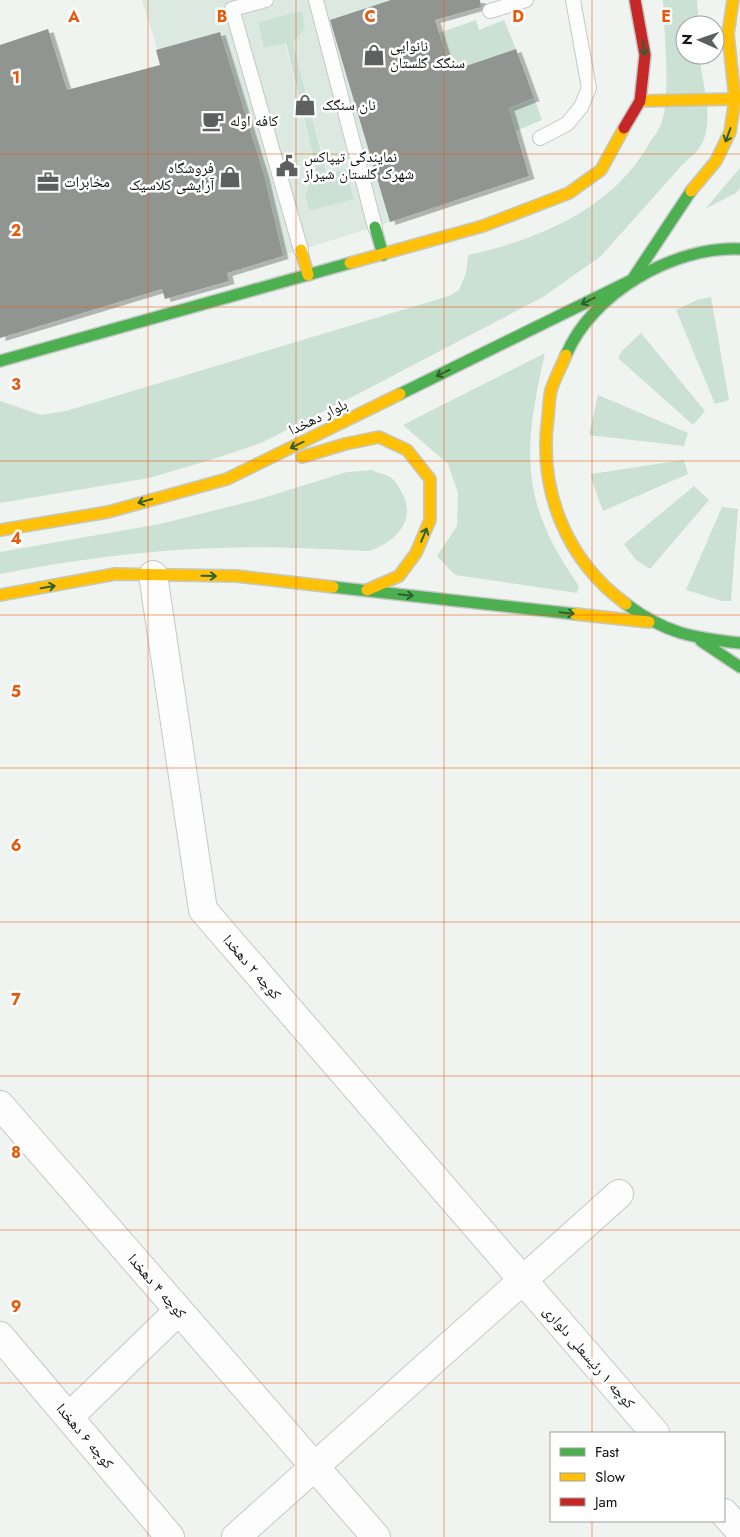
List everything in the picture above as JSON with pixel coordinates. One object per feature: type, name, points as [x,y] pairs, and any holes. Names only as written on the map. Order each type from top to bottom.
[{"type":"main road","points":[[0,361],[483,226],[568,193],[601,170],[640,101],[645,55],[635,0]]},
{"type":"main road","points":[[632,280],[683,201],[716,162],[730,132],[735,99],[728,34],[733,0]]},
{"type":"main road","points":[[640,101],[735,99]]},
{"type":"main road","points":[[375,227],[383,255]]},
{"type":"main road","points":[[649,622],[607,592],[574,553],[552,506],[543,456],[547,404],[564,356],[593,313],[632,280],[686,254],[735,248],[740,234]]},
{"type":"main road","points":[[301,250],[308,275]]},
{"type":"main road","name":"بلوار دهخدا","points":[[0,530],[108,512],[227,480],[632,280]]},
{"type":"main road","points":[[227,480],[345,444],[379,437],[407,450],[430,479],[430,520],[416,553],[399,576],[366,590]]},
{"type":"main road","points":[[0,595],[115,574],[236,576],[649,622],[697,639],[740,667]]},
{"type":"main road","points":[[697,639],[740,642]]},
{"type":"street","name":"کوچه ۲ دهخدا","points":[[153,575],[203,910],[523,1280]]},
{"type":"street","name":"کوچه ۴ دهخدا","points":[[0,1105],[376,1537]]},
{"type":"street","points":[[236,1537],[619,1194]]},
{"type":"street","name":"کوچه ۱ رئیسعلی دلواری","points":[[523,1280],[654,1432]]},
{"type":"street","points":[[69,1417],[169,1320]]},
{"type":"street","name":"کوچه ۶ دهخدا","points":[[0,1336],[170,1537]]},
{"type":"street","points":[[725,1513],[740,1531]]},
{"type":"lane","points":[[266,0],[232,10],[301,250]]},
{"type":"lane","points":[[316,0],[375,227]]},
{"type":"lane","points":[[490,11],[526,0]]},
{"type":"lane","points":[[540,138],[567,124],[581,107],[589,88],[574,0]]},
{"type":"shaded area","points":[[142,0],[391,0],[454,202],[227,273]],"holes":[[[305,27],[293,44],[328,174],[346,169],[354,198],[309,211],[305,195],[316,168],[285,43],[264,48]]]},
{"type":"green space","points":[[663,0],[697,0],[698,15],[675,15],[675,65],[701,65],[707,104],[707,129],[704,140],[698,150],[683,164],[601,256],[543,297],[261,443],[149,478],[0,503],[0,401],[41,415],[66,411],[449,296],[459,290],[466,273],[468,255],[494,249],[546,230],[594,204],[615,187],[633,167],[661,124],[665,110],[667,79]]},
{"type":"green space","points":[[302,11],[305,27],[293,44],[327,174],[346,169],[354,199],[309,211],[305,195],[316,168],[286,43],[264,48],[258,22]]},
{"type":"green space","points":[[476,20],[479,30],[504,20],[516,49],[417,82],[439,33]]},
{"type":"green space","points":[[534,98],[542,120],[516,131],[433,135]]},
{"type":"green space","points":[[740,168],[740,188],[736,193],[705,209]]},
{"type":"green space","points":[[711,297],[729,400],[715,404],[676,310],[697,300]]},
{"type":"green space","points":[[641,333],[705,411],[693,425],[618,358],[622,351]]},
{"type":"green space","points":[[545,353],[533,418],[530,447],[531,474],[536,500],[545,527],[559,556],[579,586],[577,593],[455,575],[437,556],[457,526],[458,493],[448,464],[403,425]]},
{"type":"green space","points":[[598,395],[688,433],[684,446],[589,435]]},
{"type":"green space","points":[[684,460],[688,474],[603,511],[591,474]]},
{"type":"green space","points":[[372,470],[390,477],[397,484],[407,507],[404,524],[399,532],[377,548],[368,551],[256,547],[192,549],[109,556],[0,574],[0,552],[160,524],[256,500],[347,472]]},
{"type":"green space","points":[[694,486],[709,500],[650,569],[636,560],[624,544]]},
{"type":"green space","points":[[722,507],[738,509],[731,601],[722,601],[686,590]]},
{"type":"building","points":[[391,0],[480,0],[481,7],[435,20],[451,71],[516,49],[534,98],[509,108],[529,176],[390,222],[330,20]]},
{"type":"building","points":[[48,29],[67,90],[160,65],[156,50],[220,32],[264,175],[283,256],[227,273],[229,281],[165,299],[162,289],[0,338],[0,45]]},
{"type":"traffic: fast","points":[[400,394],[632,280],[691,191]]},
{"type":"traffic: fast","points":[[375,227],[383,255]]},
{"type":"traffic: fast","points":[[566,355],[578,333],[595,312],[615,293],[638,278],[663,265],[689,256],[715,250],[740,249]]},
{"type":"traffic: fast","points":[[0,361],[350,263]]},
{"type":"traffic: fast","points":[[333,587],[575,614]]},
{"type":"traffic: fast","points":[[626,604],[640,614],[667,628],[707,639],[740,643]]},
{"type":"traffic: fast","points":[[701,641],[740,667]]},
{"type":"traffic: slow","points":[[691,191],[716,161],[730,132],[735,99],[728,34],[733,0]]},
{"type":"traffic: slow","points":[[640,101],[735,99]]},
{"type":"traffic: slow","points":[[350,263],[483,226],[569,193],[601,170],[624,128]]},
{"type":"traffic: slow","points":[[301,250],[308,275]]},
{"type":"traffic: slow","points":[[566,355],[551,390],[549,400],[546,444],[552,497],[572,545],[605,586],[626,604]]},
{"type":"traffic: slow","points":[[0,530],[108,512],[227,479],[400,394]]},
{"type":"traffic: slow","points":[[302,457],[345,444],[379,437],[407,450],[430,479],[430,520],[416,553],[399,576],[367,590]]},
{"type":"traffic: slow","points":[[0,595],[115,574],[236,576],[333,587]]},
{"type":"traffic: slow","points":[[575,614],[649,622]]},
{"type":"traffic: jam","points":[[624,128],[640,101],[645,55],[635,0]]},
{"type":"place","name":"نانوایی سنگک گلستان","points":[[374,55]]},
{"type":"place","name":"نان سنگک","points":[[305,105]]},
{"type":"place","name":"کافه اوله","points":[[213,121]]},
{"type":"place","name":"نمایندگی تیپاکس شهرک گلستان شیراز","points":[[287,166]]},
{"type":"place","name":"فروشگاه آرایشی کلاسیک","points":[[230,177]]},
{"type":"place","name":"مخابرات","points":[[48,182]]}]
